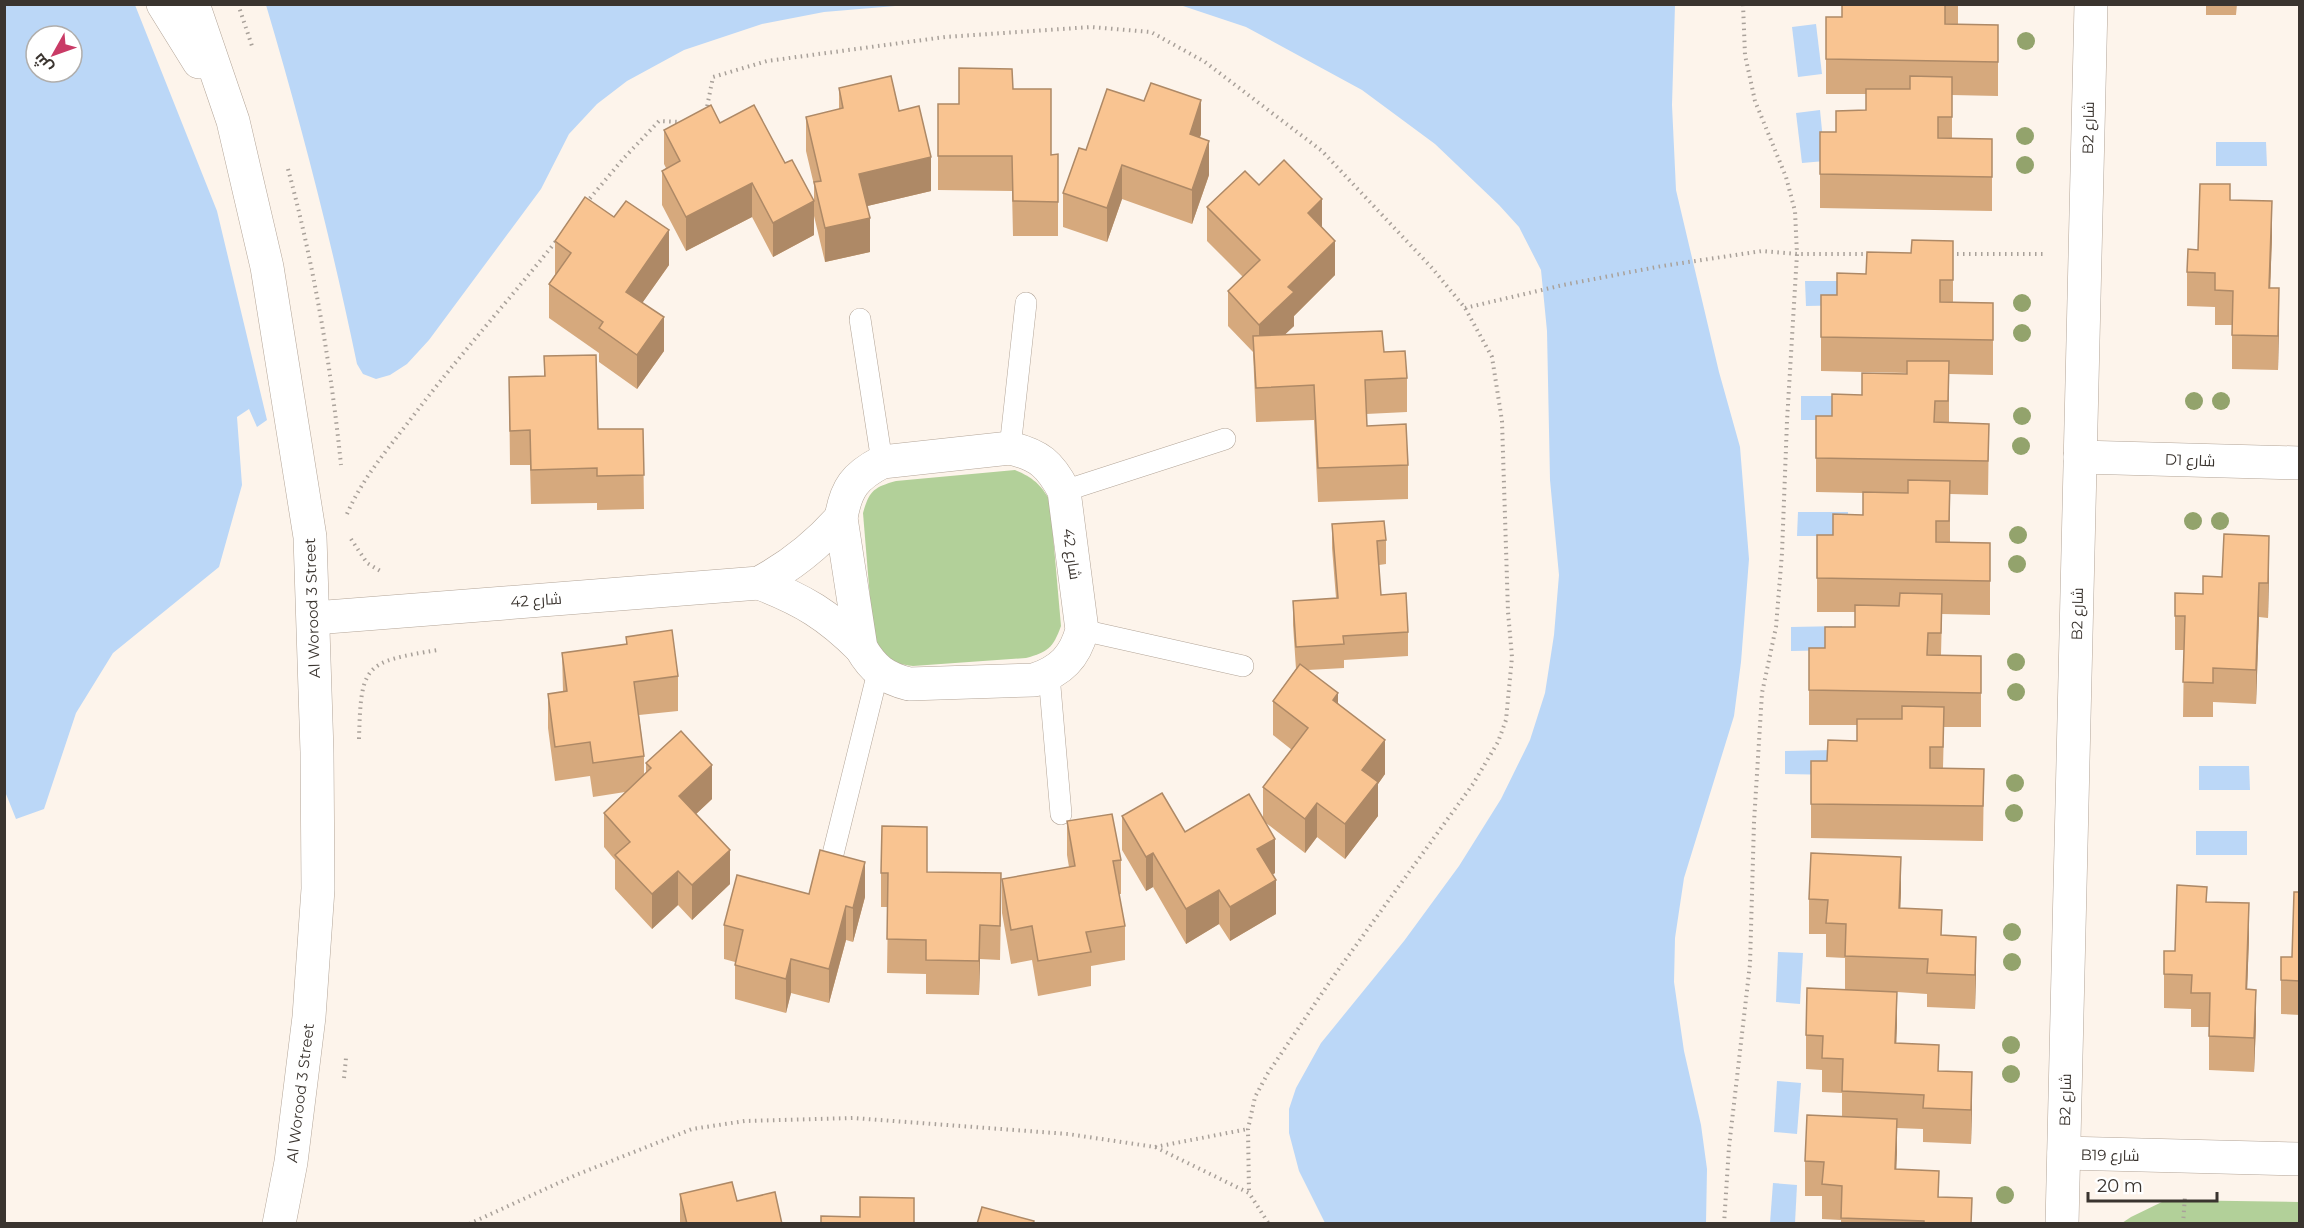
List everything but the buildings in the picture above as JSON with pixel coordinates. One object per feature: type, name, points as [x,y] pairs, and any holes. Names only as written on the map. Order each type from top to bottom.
[{"type":"street","points":[[163,4],[232,121]]},
{"type":"street","name":"Al Worood 3 Street","points":[[193,4],[232,121],[267,267],[310,537],[314,618],[318,889],[309,1017],[291,1162],[279,1224]]},
{"type":"street","name":"B2 شارع","points":[[2062,1224],[2091,4]]},
{"type":"street","name":"شارع 42","points":[[759,583],[815,608],[839,627],[870,660],[893,680],[909,684],[1034,680],[1049,675],[1071,657],[1078,645],[1082,630],[1064,491],[1056,474],[1043,461],[1027,452],[1010,448],[882,462],[866,470],[853,483],[844,500],[841,518],[870,660]]},
{"type":"street","name":"D1 شارع","points":[[2080,457],[2300,463]]},
{"type":"street","name":"شارع 42","points":[[314,618],[759,583],[782,571],[804,555],[841,518]]},
{"type":"street","name":"B19 شارع","points":[[2064,1153],[2300,1159]]},
{"type":"lane","points":[[1010,448],[1026,303]]},
{"type":"lane","points":[[860,319],[882,462]]},
{"type":"lane","points":[[1064,491],[1225,439]]},
{"type":"lane","points":[[1082,630],[1243,666]]},
{"type":"lane","points":[[833,854],[870,660]]},
{"type":"lane","points":[[1049,675],[1061,814]]},
{"type":"path","points":[[1724,1224],[1729,1147],[1750,964],[1754,822],[1762,693],[1776,627],[1782,564],[1787,421],[1797,254],[1795,211],[1786,177],[1755,101],[1745,55],[1743,4]]},
{"type":"path","points":[[704,122],[713,77],[767,61],[945,37],[1049,29],[1091,27],[1151,32],[1205,62],[1322,151],[1432,268],[1465,308],[1492,357],[1502,421],[1508,612],[1512,657],[1506,720],[1498,742],[1473,784],[1333,977],[1268,1073],[1255,1097],[1248,1129],[1249,1193]]},
{"type":"path","points":[[584,207],[623,159],[659,122],[693,122]]},
{"type":"path","points":[[348,524],[346,516],[356,493],[371,470],[444,375],[562,234]]},
{"type":"path","points":[[1465,308],[1563,285],[1662,266],[1762,251],[1797,254],[1881,254]]},
{"type":"path","points":[[1941,254],[2085,254]]},
{"type":"path","points":[[350,533],[352,542],[367,563],[390,576]]},
{"type":"path","points":[[359,748],[361,694],[364,680],[375,666],[394,657],[455,648],[451,606]]},
{"type":"path","points":[[343,1085],[347,1053]]},
{"type":"path","points":[[470,1224],[576,1175],[692,1129],[745,1121],[853,1118],[1068,1134],[1155,1147],[1249,1193],[1269,1224]]},
{"type":"path","points":[[1155,1147],[1248,1129]]},
{"type":"green space","points":[[1015,470],[1036,482],[1050,501],[1061,626],[1052,644],[1040,654],[1026,658],[913,666],[892,661],[880,649],[873,635],[863,513],[870,495],[882,485],[896,481]]},
{"type":"green space","points":[[2166,1200],[2299,1202],[2299,1223],[2122,1223]]},
{"type":"water","points":[[266,4],[907,5],[824,12],[762,24],[684,50],[627,81],[597,104],[569,134],[541,189],[429,340],[407,364],[390,375],[376,379],[363,374],[357,364],[315,183]]},
{"type":"water","points":[[4,5],[135,5],[217,211],[267,420],[257,427],[249,409],[237,417],[242,485],[219,567],[113,653],[76,713],[44,809],[16,819],[4,789]]},
{"type":"water","points":[[1180,5],[1675,5],[1672,105],[1676,190],[1719,372],[1740,447],[1749,559],[1741,662],[1734,716],[1684,878],[1675,938],[1674,982],[1684,1051],[1701,1125],[1707,1169],[1706,1223],[1325,1223],[1299,1171],[1289,1133],[1289,1109],[1296,1088],[1321,1043],[1404,941],[1459,866],[1501,799],[1530,740],[1545,693],[1554,635],[1559,575],[1550,480],[1547,331],[1541,270],[1519,227],[1499,205],[1435,144],[1362,90],[1246,27]]},
{"type":"water","points":[[1816,24],[1822,74],[1798,77],[1792,27]]},
{"type":"water","points":[[1820,110],[1825,161],[1802,163],[1796,113]]},
{"type":"water","points":[[2216,142],[2266,142],[2267,166],[2216,166]]},
{"type":"water","points":[[1805,281],[1856,281],[1856,305],[1806,306]]},
{"type":"water","points":[[1801,396],[1851,396],[1851,420],[1801,420]]},
{"type":"water","points":[[1798,512],[1848,512],[1848,536],[1797,536]]},
{"type":"water","points":[[1842,626],[1842,650],[1791,651],[1791,627]]},
{"type":"water","points":[[1835,750],[1836,775],[1785,774],[1785,751]]},
{"type":"water","points":[[2199,766],[2249,766],[2250,790],[2199,790]]},
{"type":"water","points":[[2196,831],[2247,831],[2247,855],[2196,855]]},
{"type":"water","points":[[1778,952],[1803,953],[1800,1004],[1776,1002]]},
{"type":"water","points":[[1777,1081],[1801,1083],[1797,1134],[1774,1132]]},
{"type":"water","points":[[1773,1183],[1797,1185],[1795,1223],[1770,1223]]}]
